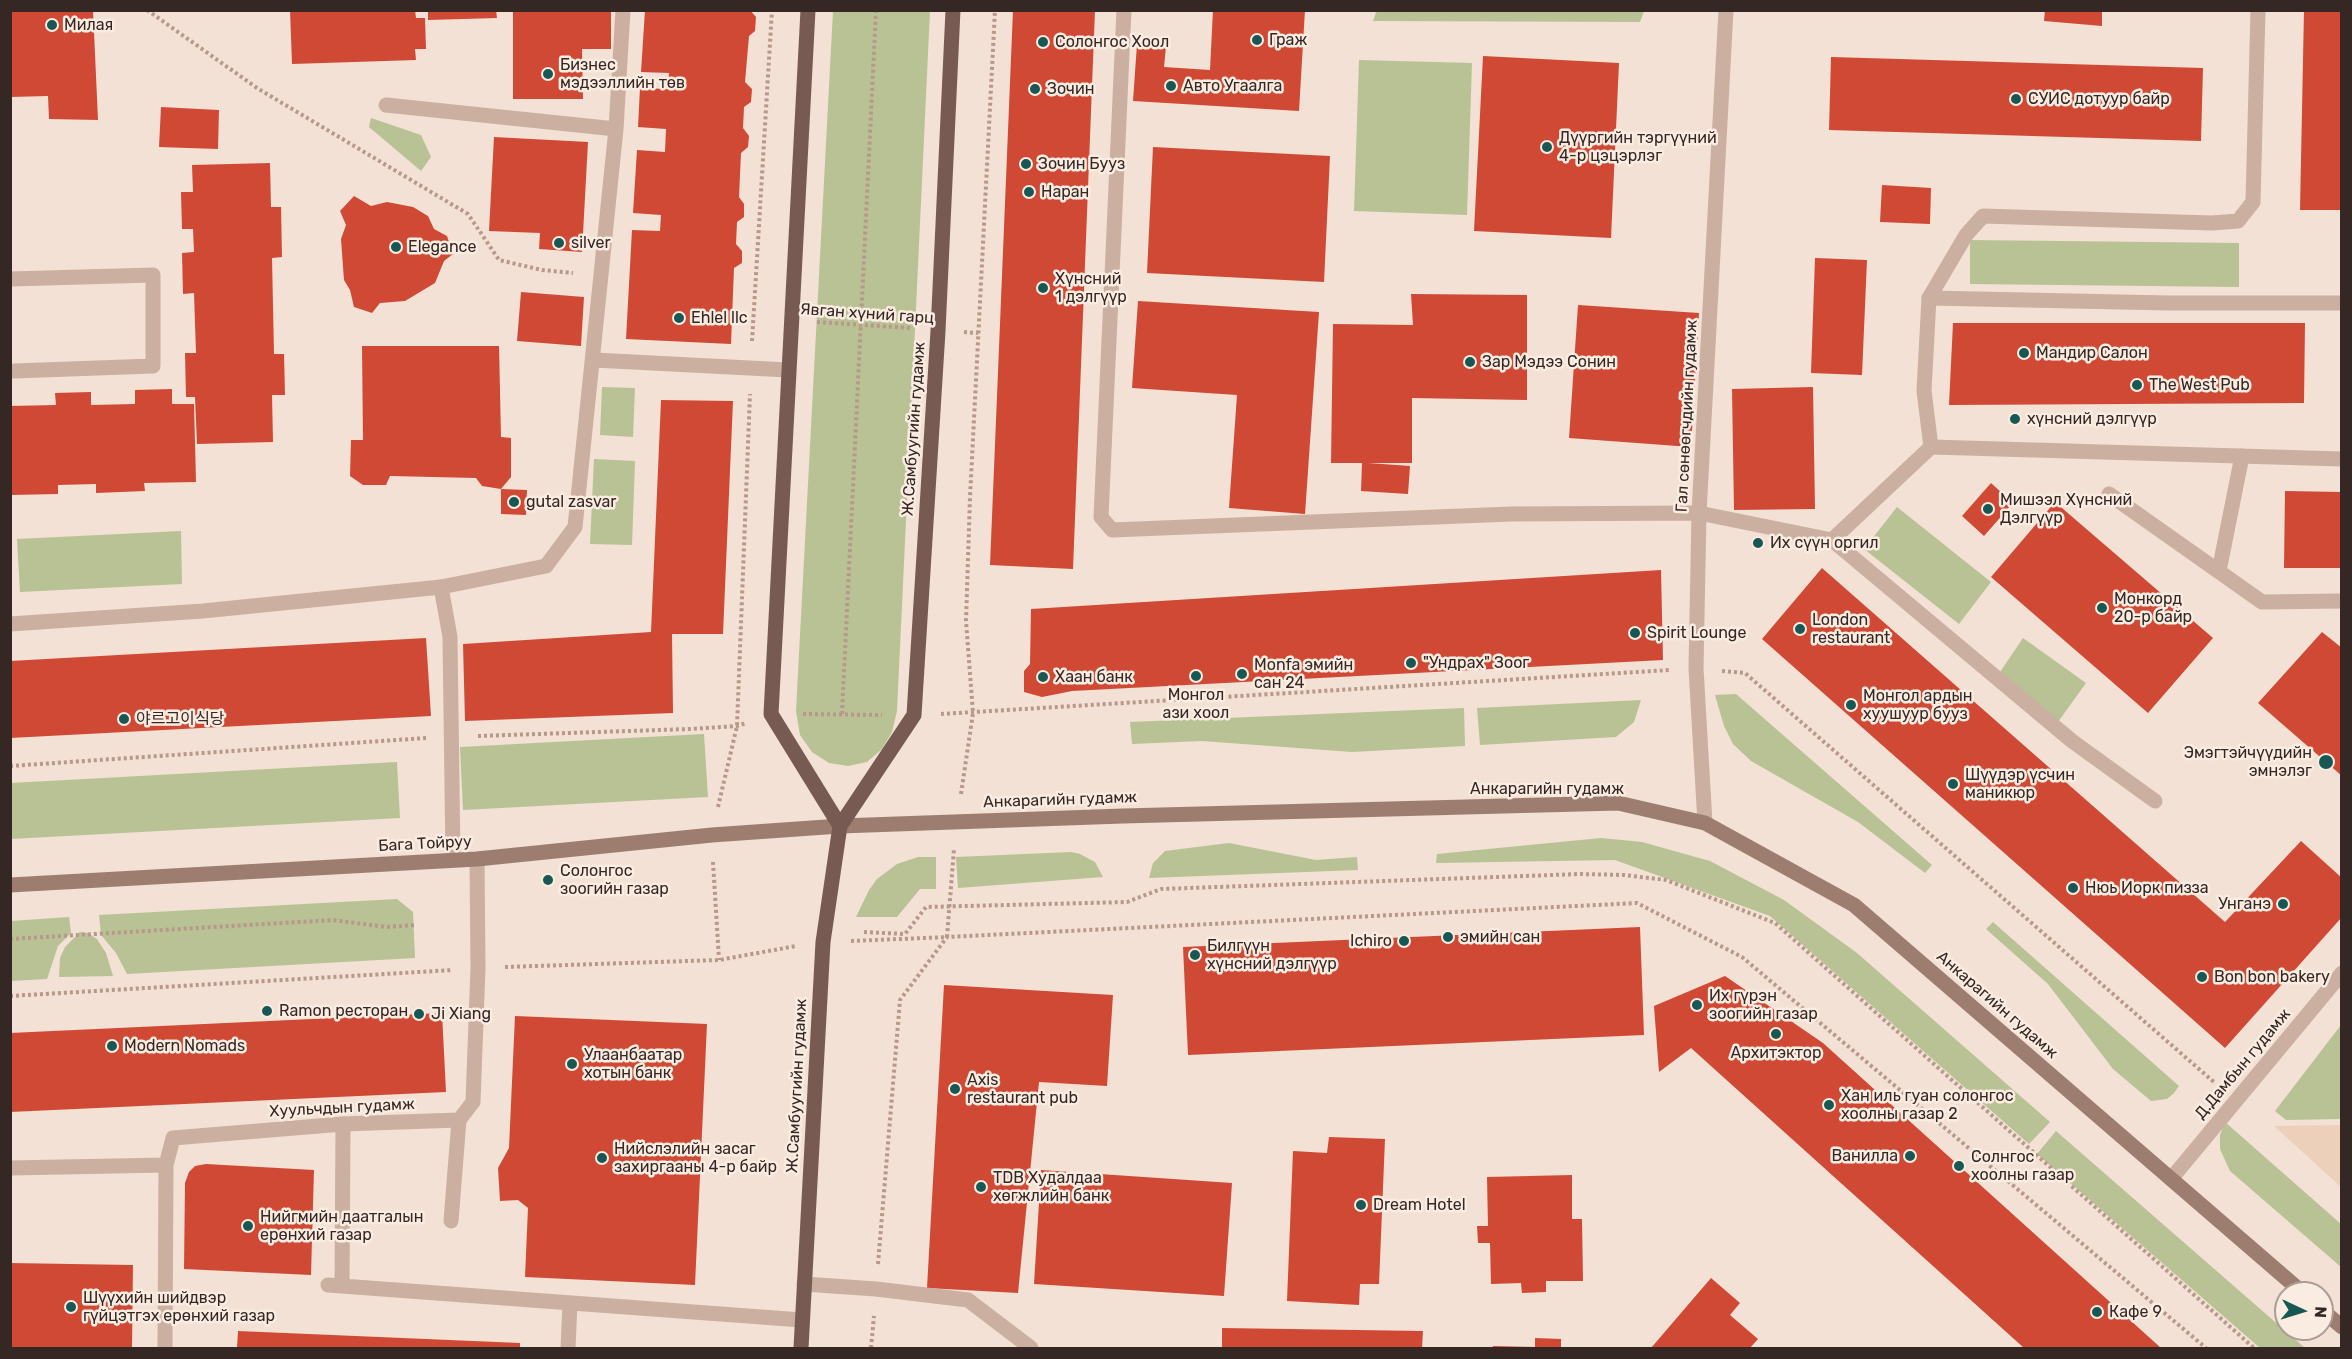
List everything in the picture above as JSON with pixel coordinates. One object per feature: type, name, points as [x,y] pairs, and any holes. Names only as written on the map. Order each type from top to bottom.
[{"type":"main road","points":[[808,10],[771,714],[840,826]]},
{"type":"main road","name":"Ж.Самбуугийн гудамж","points":[[801,1348],[823,942],[840,826],[914,715],[938,331],[953,10]]},
{"type":"main road","name":"Анкарагийн гудамж","points":[[840,826],[1618,803],[1705,823],[1854,905],[2289,1281]]},
{"type":"main road","name":"Бага Тойруу","points":[[10,885],[477,859],[712,835],[840,826]]},
{"type":"street","points":[[10,624],[203,611],[441,587],[546,566],[575,527],[603,276],[616,129],[623,10]]},
{"type":"street","points":[[1124,10],[1101,517],[1112,530],[1511,514],[1700,513],[1832,540],[2072,741],[2155,801]]},
{"type":"street","name":"Гал сөнөөгчдийн гудамж","points":[[1705,823],[1696,668],[1700,513],[1726,10]]},
{"type":"street","points":[[1931,447],[1924,391],[1929,298],[1966,235],[1983,216],[2212,223],[2238,221],[2253,202],[2258,10]]},
{"type":"street","points":[[386,105],[616,129]]},
{"type":"street","points":[[10,279],[153,275],[153,366],[14,371]]},
{"type":"street","points":[[1929,298],[2169,303],[2342,303]]},
{"type":"street","points":[[594,360],[788,370]]},
{"type":"street","points":[[1832,540],[1931,447],[2342,459]]},
{"type":"street","points":[[2219,571],[2242,456]]},
{"type":"street","points":[[2109,494],[2262,602],[2342,601]]},
{"type":"street","points":[[441,587],[450,637],[453,860]]},
{"type":"street","points":[[451,1221],[459,1120],[473,1102],[478,968],[477,859]]},
{"type":"street","name":"Д.Дамбын гудамж","points":[[2171,1179],[2342,973]]},
{"type":"street","name":"Хуульчдын гудамж","points":[[165,1348],[166,1165],[173,1138],[343,1124],[459,1120]]},
{"type":"street","points":[[343,1124],[335,1286],[802,1320]]},
{"type":"street","points":[[10,1168],[166,1165]]},
{"type":"street","points":[[804,1284],[876,1288],[968,1300],[1031,1348]]},
{"type":"street","points":[[568,1348],[570,1303]]},
{"type":"path","points":[[147,10],[257,88],[468,214],[499,260],[542,270],[603,276]]},
{"type":"path","points":[[842,714],[859,324],[876,10]]},
{"type":"path","points":[[871,1348],[900,1000],[947,937],[956,822],[974,713],[966,621],[995,10]]},
{"type":"path","name":"Явган хүний гарц","points":[[753,321],[859,324],[978,333]]},
{"type":"path","points":[[10,766],[450,737],[737,726],[771,714],[974,713],[1696,668],[1745,673],[2236,1101]]},
{"type":"path","points":[[864,932],[905,934],[926,907],[1127,902],[1161,888],[1580,874],[1624,874],[1666,880],[1775,922],[2254,1348]]},
{"type":"path","points":[[10,996],[478,968],[719,960],[823,942],[1637,903],[1742,957],[2206,1348]]},
{"type":"path","points":[[10,939],[333,920],[386,927],[416,925]]},
{"type":"green space","points":[[1377,10],[1644,11],[1640,22],[1373,21]]},
{"type":"green space","points":[[833,11],[930,11],[897,711],[892,732],[882,749],[867,762],[848,766],[829,763],[812,752],[800,735],[796,711]]},
{"type":"green space","points":[[1359,60],[1472,63],[1467,215],[1354,211]]},
{"type":"green space","points":[[371,118],[421,135],[431,157],[421,171],[369,127]]},
{"type":"green space","points":[[1970,240],[2239,243],[2239,287],[1970,284]]},
{"type":"green space","points":[[602,387],[635,388],[633,437],[600,435]]},
{"type":"green space","points":[[594,459],[635,461],[632,545],[590,544]]},
{"type":"green space","points":[[1897,507],[1991,582],[1959,624],[1864,549]]},
{"type":"green space","points":[[181,531],[182,584],[20,592],[17,539]]},
{"type":"green space","points":[[2023,638],[2086,683],[2058,722],[1996,678]]},
{"type":"green space","points":[[1736,694],[1932,865],[1925,873],[1858,822],[1751,761],[1733,744],[1724,726],[1715,695]]},
{"type":"green space","points":[[1641,700],[1634,722],[1616,737],[1480,745],[1477,708]]},
{"type":"green space","points":[[1464,708],[1465,746],[1352,752],[1202,741],[1132,744],[1130,722]]},
{"type":"green space","points":[[704,734],[708,797],[463,810],[460,747]]},
{"type":"green space","points":[[397,762],[400,818],[11,839],[11,783]]},
{"type":"green space","points":[[1601,838],[1642,842],[1710,861],[1784,900],[1857,953],[2050,1122],[2029,1144],[1770,916],[1615,860],[1436,863],[1437,854]]},
{"type":"green space","points":[[1229,843],[1316,860],[1357,857],[1358,870],[1149,878],[1153,863],[1165,851]]},
{"type":"green space","points":[[1071,852],[1095,862],[1103,877],[958,888],[956,857]]},
{"type":"green space","points":[[918,857],[936,857],[936,889],[920,889],[897,917],[856,917],[877,879],[897,864]]},
{"type":"green space","points":[[397,899],[413,912],[415,958],[127,974],[116,953],[101,935],[99,915]]},
{"type":"green space","points":[[69,917],[71,933],[58,946],[47,979],[11,981],[11,921]]},
{"type":"green space","points":[[1993,922],[2179,1086],[2174,1093],[2167,1099],[2151,1101],[2113,1069],[2048,984],[1986,929]]},
{"type":"green space","points":[[80,932],[88,933],[97,939],[106,953],[113,976],[59,977],[60,958],[65,947]]},
{"type":"green space","points":[[2341,1025],[2341,1119],[2286,1120],[2275,1111]]},
{"type":"green space","points":[[2225,1122],[2341,1224],[2341,1267],[2230,1171],[2220,1149],[2220,1135]]},
{"type":"green space","points":[[2056,1131],[2274,1321],[2274,1341],[2297,1341],[2305,1348],[2260,1348],[2037,1154]]},
{"type":"shaded area","points":[[2341,1125],[2341,1187],[2274,1126]]},
{"type":"building","points":[[93,10],[98,120],[49,119],[48,96],[10,97],[10,12]]},
{"type":"building","points":[[290,10],[415,10],[416,18],[425,18],[426,49],[415,49],[416,60],[292,64]]},
{"type":"building","points":[[428,10],[496,10],[497,18],[428,20]]},
{"type":"building","name":"Бизнес мэдээллийн төв","points":[[513,10],[611,10],[611,49],[582,49],[583,99],[513,99]]},
{"type":"building","points":[[645,10],[750,10],[756,17],[755,31],[749,36],[745,82],[752,89],[751,102],[744,107],[743,128],[749,136],[748,147],[741,153],[739,197],[744,204],[744,217],[737,222],[736,244],[742,251],[742,263],[734,268],[731,344],[626,339],[632,230],[660,231],[661,215],[633,213],[637,150],[665,152],[666,129],[638,127],[640,88],[668,89],[669,73],[641,72]]},
{"type":"building","name":"Хүнсний 1 дэлгүүр","points":[[1013,10],[1095,10],[1073,569],[990,565]]},
{"type":"building","name":"Граж","points":[[1213,10],[1305,10],[1299,111],[1133,101],[1137,44],[1166,46],[1164,67],[1210,70]]},
{"type":"building","points":[[2045,10],[2102,10],[2102,26],[2044,21]]},
{"type":"building","points":[[2304,10],[2342,10],[2342,210],[2300,210]]},
{"type":"building","name":"Дүүргийн тэргүүний 4-р цэцэрлэг","points":[[1483,56],[1619,63],[1611,238],[1474,231]]},
{"type":"building","name":"СУИС дотуур байр","points":[[1831,57],[2203,68],[2201,141],[1829,130]]},
{"type":"building","points":[[161,107],[219,110],[218,149],[159,147]]},
{"type":"building","points":[[494,137],[588,142],[582,252],[539,249],[540,233],[489,231]]},
{"type":"building","points":[[1153,147],[1330,156],[1324,282],[1147,273]]},
{"type":"building","points":[[270,163],[271,207],[281,207],[282,257],[272,258],[274,354],[284,354],[285,395],[272,395],[273,442],[197,444],[195,397],[186,397],[185,353],[196,353],[194,293],[183,294],[182,253],[194,252],[193,229],[182,229],[181,192],[193,192],[192,165]]},
{"type":"building","points":[[1882,185],[1931,188],[1930,224],[1880,222]]},
{"type":"building","name":"Elegance","points":[[354,196],[371,206],[387,202],[413,207],[428,216],[434,229],[447,236],[453,254],[444,261],[435,283],[405,301],[380,303],[372,313],[354,307],[350,290],[344,280],[341,239],[346,225],[340,211]]},
{"type":"building","points":[[1815,258],[1867,260],[1862,375],[1811,373]]},
{"type":"building","points":[[521,292],[584,297],[581,346],[517,341]]},
{"type":"building","points":[[1411,294],[1527,295],[1527,400],[1412,398],[1412,463],[1368,463],[1410,466],[1408,494],[1361,491],[1362,463],[1331,463],[1333,324],[1413,325]]},
{"type":"building","points":[[1138,301],[1319,312],[1305,514],[1229,508],[1237,395],[1132,388]]},
{"type":"building","points":[[1578,305],[1699,313],[1691,447],[1569,438]]},
{"type":"building","points":[[1953,323],[2305,323],[2304,403],[1949,405]]},
{"type":"building","points":[[362,346],[499,346],[501,437],[511,438],[511,477],[501,489],[482,486],[476,478],[390,476],[386,485],[363,485],[350,476],[351,440],[363,440]]},
{"type":"building","points":[[1813,387],[1815,509],[1734,510],[1732,389]]},
{"type":"building","points":[[172,389],[172,404],[194,404],[196,482],[144,483],[145,491],[96,493],[96,484],[58,485],[58,494],[11,495],[10,406],[56,405],[55,393],[91,392],[91,405],[135,404],[135,390]]},
{"type":"building","points":[[661,400],[733,401],[723,634],[672,634],[673,713],[465,721],[463,644],[651,632]]},
{"type":"building","name":"Мишээл Хүнсний Дэлгүүр","points":[[1991,483],[2013,503],[1984,536],[1962,516]]},
{"type":"building","name":"gutal zasvar","points":[[501,489],[527,490],[526,515],[501,514]]},
{"type":"building","points":[[2285,491],[2342,492],[2342,568],[2284,568]]},
{"type":"building","name":"Монкорд 20-р байр","points":[[2055,502],[2213,638],[2148,713],[1991,577]]},
{"type":"building","points":[[1822,568],[2225,922],[2301,841],[2342,878],[2342,917],[2225,1048],[1762,639]]},
{"type":"building","points":[[1661,570],[1663,660],[1072,691],[1042,697],[1024,692],[1024,671],[1030,664],[1031,609]]},
{"type":"building","points":[[2322,632],[2342,648],[2342,776],[2258,703]]},
{"type":"building","points":[[426,638],[431,716],[10,738],[10,661]]},
{"type":"building","points":[[1640,927],[1644,1035],[1188,1055],[1183,947]]},
{"type":"building","points":[[1725,976],[1823,1043],[2161,1348],[2024,1348],[1691,1048],[1659,1072],[1654,1006]]},
{"type":"building","name":"TDB Худалдаа хөгжлийн банк","points":[[944,985],[1113,995],[1107,1086],[1039,1082],[1018,1293],[927,1288]]},
{"type":"building","points":[[442,1013],[446,1092],[10,1112],[10,1033]]},
{"type":"building","name":"Нийслэлийн засаг захиргааны 4-р байр","points":[[515,1016],[707,1024],[695,1285],[525,1277],[528,1208],[518,1200],[500,1201],[498,1168],[509,1148]]},
{"type":"building","points":[[1329,1137],[1385,1139],[1379,1284],[1360,1284],[1359,1305],[1287,1301],[1293,1151],[1327,1153]]},
{"type":"building","name":"Нийгмийн даатгалын ерөнхий газар","points":[[206,1164],[314,1170],[311,1275],[184,1269],[185,1183],[189,1172],[195,1166]]},
{"type":"building","points":[[1041,1170],[1232,1183],[1224,1296],[1034,1284]]},
{"type":"building","points":[[1572,1175],[1572,1219],[1582,1219],[1583,1281],[1546,1281],[1546,1292],[1522,1293],[1521,1283],[1491,1284],[1490,1243],[1478,1243],[1477,1226],[1488,1226],[1487,1177]]},
{"type":"building","name":"Шүүхийн шийдвэр гүйцэтгэх ерөнхий газар","points":[[10,1263],[133,1265],[132,1348],[10,1348]]},
{"type":"building","points":[[1711,1278],[1740,1303],[1730,1315],[1758,1339],[1750,1348],[1651,1348]]},
{"type":"building","points":[[1222,1328],[1423,1331],[1422,1348],[1222,1348]]},
{"type":"building","points":[[238,1331],[520,1343],[520,1348],[237,1348]]},
{"type":"building","points":[[1535,1338],[1561,1339],[1561,1348],[1535,1348]]},
{"type":"building","points":[[1493,1346],[1535,1347],[1535,1348],[1492,1348]]},
{"type":"place","name":"Милая","points":[[52,25]]},
{"type":"place","name":"Граж","points":[[1257,40]]},
{"type":"place","name":"Солонгос Хоол","points":[[1043,42]]},
{"type":"place","name":"Бизнес мэдээллийн төв","points":[[548,74]]},
{"type":"place","name":"Авто Угаалга","points":[[1171,86]]},
{"type":"place","name":"Зочин","points":[[1035,89]]},
{"type":"place","name":"СУИС дотуур байр","points":[[2016,99]]},
{"type":"place","name":"Дүүргийн тэргүүний 4-р цэцэрлэг","points":[[1547,147]]},
{"type":"place","name":"Зочин Бууз","points":[[1026,164]]},
{"type":"place","name":"Наран","points":[[1029,192]]},
{"type":"place","name":"silver","points":[[559,243]]},
{"type":"place","name":"Elegance","points":[[396,247]]},
{"type":"place","name":"Хүнсний 1 дэлгүүр","points":[[1043,288]]},
{"type":"place","name":"Ehlel llc","points":[[679,318]]},
{"type":"place","name":"Мандир Салон","points":[[2024,353]]},
{"type":"place","name":"Зар Мэдээ Сонин","points":[[1470,362]]},
{"type":"place","name":"The West Pub","points":[[2137,385]]},
{"type":"place","name":"хүнсний дэлгүүр","points":[[2015,419]]},
{"type":"place","name":"gutal zasvar","points":[[514,502]]},
{"type":"place","name":"Мишээл Хүнсний Дэлгүүр","points":[[1988,509]]},
{"type":"place","name":"Их сүүн оргил","points":[[1758,543]]},
{"type":"place","name":"Монкорд 20-р байр","points":[[2102,608]]},
{"type":"place","name":"London restaurant","points":[[1800,629]]},
{"type":"place","name":"Spirit Lounge","points":[[1635,633]]},
{"type":"place","name":"\"Ундрах\" Зоог","points":[[1411,663]]},
{"type":"place","name":"Monfa эмийн сан 24","points":[[1242,674]]},
{"type":"place","name":"Монгол ази хоол","points":[[1196,676]]},
{"type":"place","name":"Хаан банк","points":[[1043,677]]},
{"type":"place","name":"Монгол ардын хуушуур бууз","points":[[1851,705]]},
{"type":"place","name":"야르고이식당","points":[[124,719]]},
{"type":"place","name":"Эмэгтэйчүүдийн эмнэлэг","points":[[2326,762]]},
{"type":"place","name":"Шүүдэр үсчин маникюр","points":[[1953,784]]},
{"type":"place","name":"Солонгос зоогийн газар","points":[[548,880]]},
{"type":"place","name":"Нюь Иорк пизза","points":[[2073,888]]},
{"type":"place","name":"Унганэ","points":[[2283,904]]},
{"type":"place","name":"эмийн сан","points":[[1448,937]]},
{"type":"place","name":"Ichiro","points":[[1404,941]]},
{"type":"place","name":"Билгүүн хүнсний дэлгүүр","points":[[1195,955]]},
{"type":"place","name":"Bon bon bakery","points":[[2202,977]]},
{"type":"place","name":"Их гүрэн зоогийн газар","points":[[1697,1005]]},
{"type":"place","name":"Ramon ресторан","points":[[267,1011]]},
{"type":"place","name":"Ji Xiang","points":[[419,1014]]},
{"type":"place","name":"Архитэктор","points":[[1776,1034]]},
{"type":"place","name":"Modern Nomads","points":[[112,1046]]},
{"type":"place","name":"Улаанбаатар хотын банк","points":[[572,1064]]},
{"type":"place","name":"Axis restaurant pub","points":[[955,1089]]},
{"type":"place","name":"Хан иль гуан солонгос хоолны газар 2","points":[[1829,1105]]},
{"type":"place","name":"Ванилла","points":[[1910,1156]]},
{"type":"place","name":"Нийслэлийн засаг захиргааны 4-р байр","points":[[602,1158]]},
{"type":"place","name":"Солнгос хоолны газар","points":[[1959,1166]]},
{"type":"place","name":"TDB Худалдаа хөгжлийн банк","points":[[981,1187]]},
{"type":"place","name":"Dream Hotel","points":[[1361,1205]]},
{"type":"place","name":"Нийгмийн даатгалын ерөнхий газар","points":[[248,1226]]},
{"type":"place","name":"Шүүхийн шийдвэр гүйцэтгэх ерөнхий газар","points":[[71,1307]]},
{"type":"place","name":"Кафе 9","points":[[2097,1312]]}]
